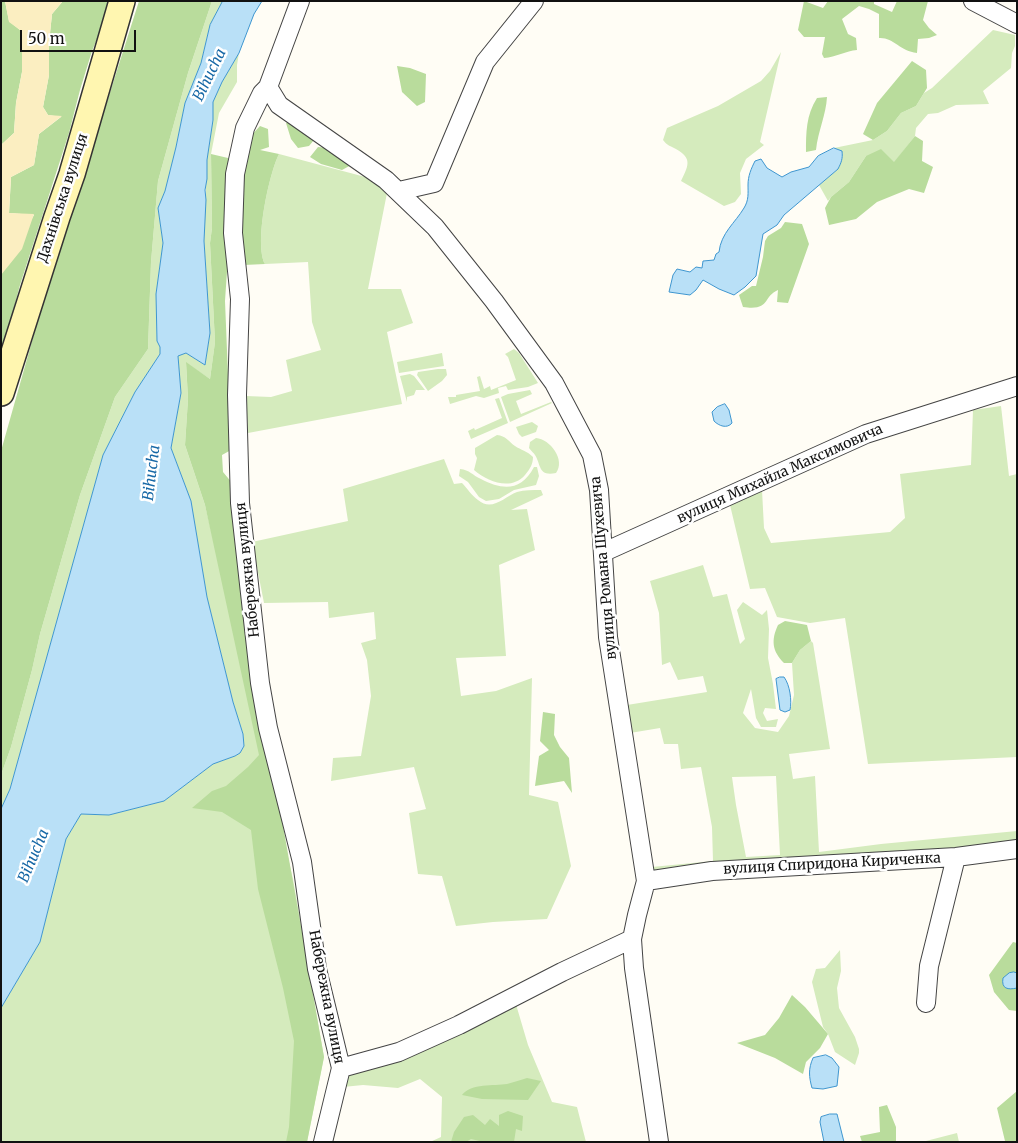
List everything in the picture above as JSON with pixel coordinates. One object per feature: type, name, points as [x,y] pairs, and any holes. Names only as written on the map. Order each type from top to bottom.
[{"type":"street","name":"Дахнівська вулиця","points":[[1,393],[72,174],[122,1]]},
{"type":"street","name":"Набережна вулиця","points":[[300,1],[268,87],[262,93],[245,128],[235,174],[232,233],[240,299],[237,395],[240,503],[260,683],[268,728],[302,862],[317,969],[341,1068],[323,1142]]},
{"type":"street","points":[[399,191],[434,183],[485,62],[534,1]]},
{"type":"street","points":[[974,1],[1017,24]]},
{"type":"street","name":"вулиця Романа Шухевича","points":[[268,87],[279,105],[399,191],[446,240],[554,382],[592,455],[599,490],[608,637],[646,881],[636,915],[632,939],[634,968],[659,1142]]},
{"type":"street","name":"вулиця Михайла Максимовича","points":[[604,552],[866,434],[1017,386]]},
{"type":"street","name":"вулиця Спиридона Кириченка","points":[[646,881],[712,871],[956,857],[1017,849]]},
{"type":"street","points":[[926,1003],[929,966],[956,857]]},
{"type":"street","points":[[341,1068],[399,1052],[459,1025],[562,972],[632,939]]},
{"type":"green space","points":[[1,1],[5,1],[9,21],[20,30],[22,72],[16,103],[14,133],[1,145]]},
{"type":"green space","points":[[63,1],[108,1],[106,17],[92,51],[69,133],[20,285],[1,357],[1,275],[34,215],[9,213],[11,177],[34,165],[39,134],[61,117],[48,115],[43,107],[49,75],[49,43],[52,14]]},
{"type":"green space","points":[[139,1],[212,1],[188,73],[158,181],[151,262],[148,349],[115,397],[80,495],[40,634],[11,747],[1,775],[1,451],[55,260]]},
{"type":"green space","points":[[212,1],[223,1],[210,25],[201,63],[185,103],[165,191],[158,208],[163,243],[156,294],[157,341],[160,347],[160,354],[135,392],[103,455],[10,789],[1,809],[1,775],[11,747],[40,634],[80,495],[115,397],[148,349],[151,262],[158,181],[188,73]]},
{"type":"green space","points":[[804,1],[823,8],[828,1],[874,1],[874,4],[892,12],[897,1],[928,1],[923,20],[937,35],[918,39],[917,53],[911,52],[884,38],[879,38],[879,14],[859,6],[842,19],[848,34],[856,38],[857,50],[824,58],[822,54],[825,37],[804,37],[798,30]]},
{"type":"green space","points":[[993,30],[1015,35],[1015,46],[1012,53],[1011,68],[983,91],[989,104],[956,105],[938,113],[928,114],[916,128],[915,136],[894,163],[866,156],[849,182],[828,201],[819,185],[838,169],[842,151],[834,148],[873,140],[887,131],[901,113],[916,106],[924,93],[932,88]]},
{"type":"green space","points":[[781,52],[760,142],[764,145],[746,159],[740,173],[741,194],[735,202],[724,206],[681,181],[686,170],[686,157],[663,140],[667,128],[718,106],[761,81],[770,71]]},
{"type":"green space","points":[[239,53],[237,82],[219,113],[211,154],[212,228],[210,243],[215,342],[210,379],[186,363],[188,399],[185,445],[205,505],[293,879],[324,1057],[307,1142],[1,1142],[1,1008],[40,942],[66,839],[81,814],[109,815],[164,801],[213,764],[240,753],[244,746],[243,734],[233,702],[207,597],[191,501],[171,448],[181,393],[178,356],[186,353],[205,365],[210,333],[204,241],[207,160],[213,120],[213,102]]},
{"type":"green space","points":[[912,61],[926,70],[927,88],[916,106],[901,113],[887,131],[873,140],[863,134],[877,103]]},
{"type":"green space","points":[[397,66],[410,68],[426,74],[425,102],[417,106],[402,92]]},
{"type":"green space","points":[[827,97],[816,150],[806,152],[807,131],[813,104],[817,98]]},
{"type":"green space","points":[[297,122],[313,133],[314,140],[309,146],[298,148],[291,139],[286,123]]},
{"type":"green space","points":[[260,126],[268,129],[269,147],[260,150],[279,154],[271,177],[264,209],[261,241],[265,264],[244,265],[236,228],[247,140]]},
{"type":"green space","points":[[915,136],[923,141],[922,161],[933,167],[924,193],[909,189],[877,202],[856,219],[829,225],[825,208],[831,197],[849,182],[866,156],[881,149],[894,162]]},
{"type":"green space","points":[[318,147],[339,149],[353,164],[342,170],[321,164],[310,157]]},
{"type":"green space","points":[[211,154],[228,158],[232,176],[225,301],[231,450],[222,455],[223,472],[233,484],[271,758],[324,1057],[307,1142],[286,1142],[289,1127],[294,1041],[283,988],[258,889],[251,830],[222,812],[192,808],[212,791],[226,786],[259,755],[205,505],[185,445],[188,399],[186,362],[210,379],[215,342],[210,243],[212,228]]},
{"type":"green space","points":[[279,154],[369,178],[387,193],[368,289],[401,289],[413,323],[387,332],[402,404],[248,433],[246,396],[271,397],[292,391],[286,360],[321,350],[312,322],[308,262],[265,264],[262,254],[261,241],[264,209],[271,177]]},
{"type":"green space","points":[[785,222],[802,224],[809,244],[788,303],[777,302],[778,290],[758,307],[743,307],[739,295],[752,286],[756,286],[765,241],[768,236],[781,228]]},
{"type":"green space","points":[[514,349],[519,353],[538,383],[528,387],[508,390],[506,386],[498,388],[499,393],[484,398],[476,396],[450,404],[448,397],[480,391],[477,377],[480,376],[484,389],[490,386],[491,390],[516,380],[508,357],[505,354]]},
{"type":"green space","points":[[442,353],[444,366],[399,373],[397,362]]},
{"type":"green space","points":[[446,369],[447,375],[428,391],[417,375],[418,372]]},
{"type":"green space","points":[[410,374],[414,376],[425,390],[416,390],[414,395],[407,397],[407,402],[400,376]]},
{"type":"green space","points":[[530,390],[532,394],[516,401],[521,414],[552,403],[510,422],[501,397]]},
{"type":"green space","points":[[499,398],[508,423],[471,439],[468,431],[474,428],[475,430],[502,418],[495,399]]},
{"type":"green space","points":[[1001,406],[1009,476],[1017,474],[1017,757],[868,764],[845,618],[810,623],[777,617],[765,588],[750,589],[730,505],[762,490],[764,528],[771,543],[890,532],[905,518],[900,474],[971,465],[973,410]]},
{"type":"green space","points":[[532,422],[538,426],[536,432],[522,437],[516,427]]},
{"type":"green space","points":[[497,435],[505,438],[533,457],[532,464],[527,473],[513,483],[506,484],[493,481],[474,470],[477,458],[475,448]]},
{"type":"green space","points":[[536,438],[551,446],[558,456],[559,468],[556,473],[550,474],[543,471],[529,448],[530,442]]},
{"type":"green space","points":[[444,459],[454,484],[462,483],[478,500],[488,505],[517,492],[541,490],[543,495],[511,510],[527,509],[535,550],[499,565],[506,656],[456,658],[461,696],[496,691],[532,678],[529,795],[558,802],[571,866],[547,919],[456,926],[442,876],[418,874],[409,813],[426,809],[414,767],[331,781],[333,758],[361,756],[371,696],[367,660],[361,643],[376,639],[374,612],[329,618],[328,602],[264,603],[252,542],[348,521],[343,489]]},
{"type":"green space","points":[[534,467],[537,467],[539,476],[536,485],[514,490],[499,499],[486,501],[479,497],[468,482],[459,476],[460,469],[489,483],[504,487],[517,485],[523,481]]},
{"type":"green space","points":[[703,565],[713,597],[727,594],[740,644],[745,639],[737,610],[743,602],[762,615],[767,610],[769,629],[768,658],[776,709],[765,708],[763,713],[767,721],[778,719],[776,727],[761,727],[756,718],[751,689],[743,713],[755,728],[778,732],[789,716],[794,695],[792,663],[800,650],[811,641],[813,643],[830,749],[789,754],[793,779],[815,776],[819,852],[1017,831],[1017,843],[657,872],[652,867],[713,861],[712,827],[701,767],[681,769],[678,744],[664,744],[660,728],[630,733],[627,705],[707,692],[703,676],[678,680],[670,662],[662,665],[659,613],[650,581]],"holes":[[[776,776],[780,855],[746,857],[732,777]]]},
{"type":"green space","points":[[785,621],[807,625],[811,641],[800,650],[792,663],[784,663],[780,659],[774,645],[774,636],[778,625]]},
{"type":"green space","points":[[543,712],[555,714],[554,735],[560,747],[569,758],[572,793],[564,781],[535,786],[539,756],[549,750],[540,741]]},
{"type":"green space","points":[[1013,942],[1017,943],[1017,1011],[1009,1010],[994,992],[989,975]]},
{"type":"green space","points":[[840,950],[841,971],[837,988],[839,1008],[855,1037],[859,1049],[855,1065],[835,1052],[823,1027],[812,982],[816,969],[825,968]]},
{"type":"green space","points":[[792,995],[828,1034],[820,1048],[806,1062],[803,1074],[775,1058],[737,1043],[765,1035],[779,1018]]},
{"type":"green space","points":[[515,1001],[528,1045],[552,1102],[577,1107],[586,1142],[430,1142],[441,1137],[442,1097],[420,1079],[398,1088],[363,1085],[343,1087],[346,1077],[415,1053]]},
{"type":"green space","points":[[527,1078],[541,1081],[528,1100],[482,1099],[462,1095],[471,1088],[507,1084]]},
{"type":"green space","points":[[1017,1091],[1017,1142],[1005,1141],[997,1108]]},
{"type":"green space","points":[[887,1105],[896,1127],[896,1142],[862,1142],[860,1136],[880,1132],[879,1107]]},
{"type":"green space","points":[[508,1111],[523,1116],[522,1131],[516,1129],[514,1142],[484,1142],[471,1139],[466,1142],[451,1142],[454,1132],[464,1117],[473,1115],[485,1125],[490,1119],[499,1126],[499,1115]]},
{"type":"green space","points":[[957,1133],[959,1142],[922,1142]]},
{"type":"sand","points":[[5,1],[63,1],[52,14],[49,43],[49,75],[43,107],[48,115],[62,116],[39,134],[34,165],[11,177],[9,213],[34,214],[22,249],[1,275],[1,145],[14,133],[16,103],[22,72],[20,30],[9,22]]},
{"type":"water","name":"Bihucha","points":[[223,1],[262,1],[254,14],[239,53],[213,102],[213,120],[205,190],[204,241],[210,333],[205,365],[186,353],[178,356],[181,393],[171,448],[191,501],[207,597],[233,702],[243,734],[244,746],[240,753],[213,764],[164,801],[109,815],[81,814],[66,839],[40,942],[1,1008],[1,809],[10,789],[103,455],[135,392],[160,354],[160,347],[157,341],[156,294],[163,243],[158,208],[165,191],[185,103],[201,63],[210,25]]},
{"type":"water","points":[[834,148],[842,151],[838,169],[784,215],[777,225],[763,234],[756,276],[745,287],[734,295],[703,280],[690,295],[669,292],[673,275],[677,269],[690,272],[696,267],[702,268],[703,261],[714,260],[719,252],[722,239],[746,205],[749,176],[755,161],[761,159],[767,168],[782,177],[791,172],[809,167],[818,156]]},
{"type":"water","points":[[725,404],[729,410],[732,423],[725,426],[714,421],[712,412],[717,407]]},
{"type":"water","points":[[784,677],[790,693],[790,710],[785,712],[780,710],[776,679]]},
{"type":"water","points":[[1009,973],[1017,973],[1017,988],[1004,987],[1003,978]]},
{"type":"water","points":[[826,1055],[832,1058],[839,1067],[837,1086],[823,1089],[812,1088],[809,1073],[813,1058]]},
{"type":"water","points":[[837,1114],[844,1142],[824,1142],[820,1122],[821,1117]]}]
